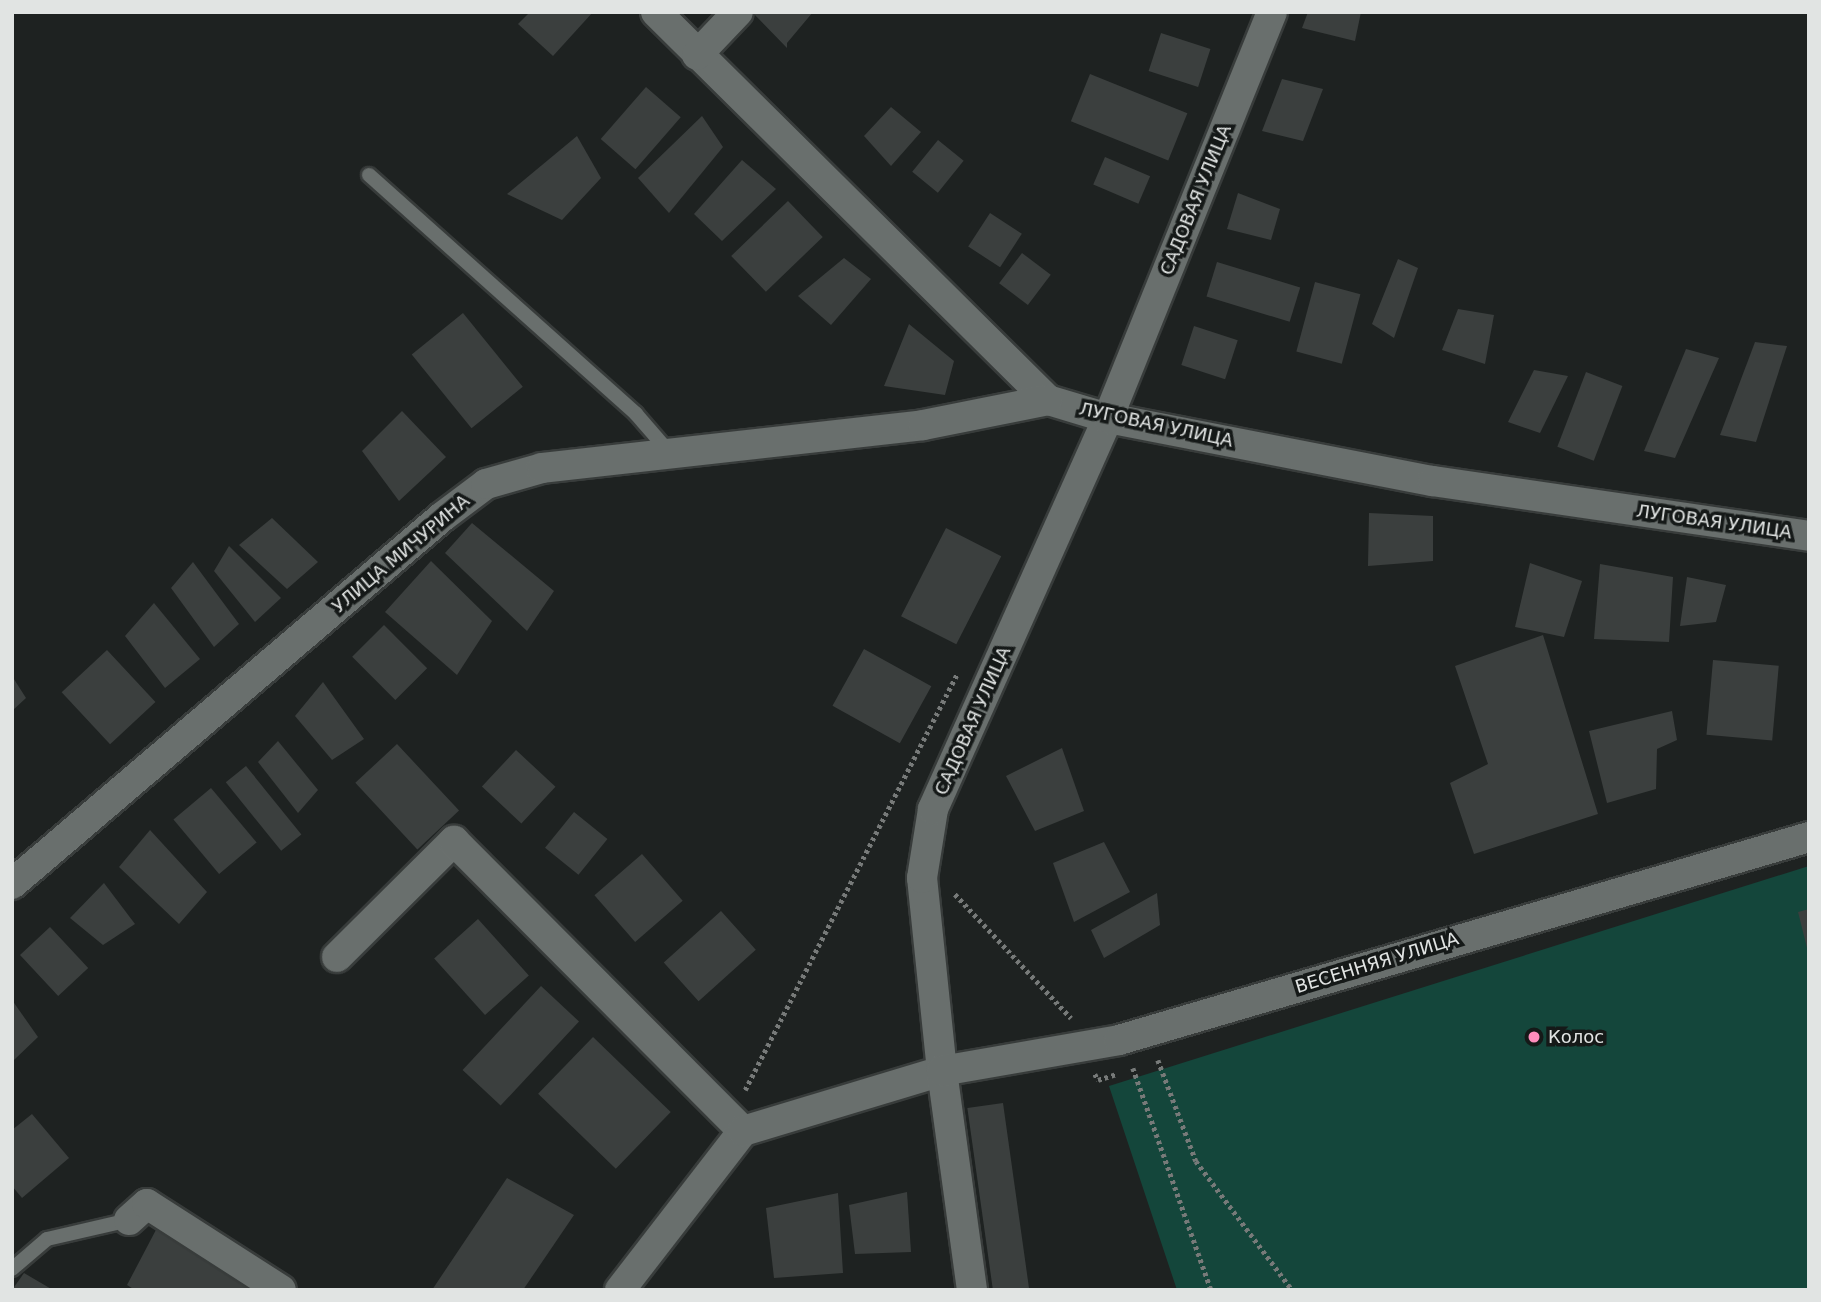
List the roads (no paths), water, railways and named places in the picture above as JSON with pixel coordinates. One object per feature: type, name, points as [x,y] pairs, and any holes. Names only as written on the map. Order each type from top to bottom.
[{"type":"street","name":"ЛУГОВАЯ УЛИЦА","points":[[656,12],[1048,400],[1108,418],[1433,481],[1809,536]]},
{"type":"street","points":[[697,55],[738,12]]},
{"type":"street","name":"САДОВАЯ УЛИЦА","points":[[972,1290],[942,1071],[922,878],[933,809],[1108,418],[1272,12]]},
{"type":"street","name":"УЛИЦА МИЧУРИНА","points":[[12,884],[442,517],[486,484],[542,468],[923,425],[1048,400]]},
{"type":"street","name":"ВЕСЕННЯЯ УЛИЦА","points":[[942,1071],[1119,1040],[1809,837]]},
{"type":"street","points":[[337,957],[454,841],[735,1123]]},
{"type":"street","points":[[620,1290],[735,1123],[942,1071]]},
{"type":"street","points":[[129,1220],[146,1204],[281,1290]]},
{"type":"lane","points":[[369,175],[636,414],[670,453]]},
{"type":"lane","points":[[12,1269],[47,1239],[129,1220]]},
{"type":"place","name":"Колос","points":[[1534,1037]]}]
